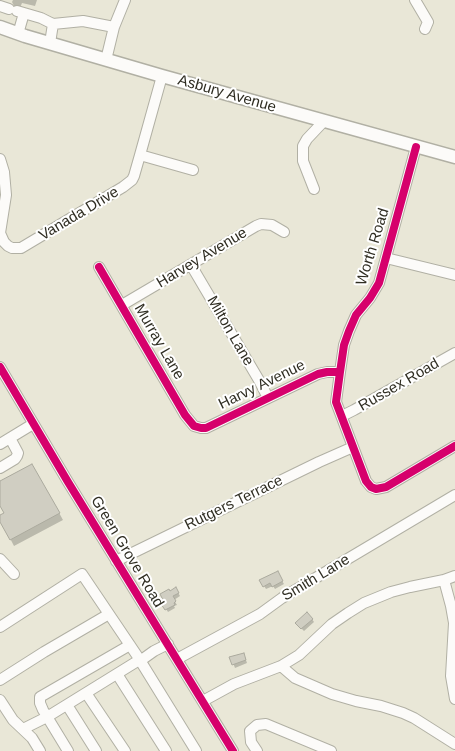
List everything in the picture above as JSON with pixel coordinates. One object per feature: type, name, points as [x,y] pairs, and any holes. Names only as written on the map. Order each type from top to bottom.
[{"type":"main road","name":"Asbury Avenue","points":[[2,29],[162,76],[455,157]]},
{"type":"street","points":[[106,60],[114,28],[125,0]]},
{"type":"street","points":[[415,0],[428,22],[425,29]]},
{"type":"street","points":[[18,34],[13,10],[41,18],[53,24],[84,21],[114,28]]},
{"type":"street","points":[[50,43],[53,24]]},
{"type":"street","name":"Vanada Drive","points":[[0,159],[6,195],[0,233],[8,246],[17,248],[25,246],[128,184],[134,176],[162,76]]},
{"type":"street","points":[[314,188],[303,160],[303,146],[307,138],[324,121]]},
{"type":"street","name":"Worth Road","points":[[416,147],[376,289],[352,323],[344,345],[336,402],[366,481],[371,487],[376,489],[386,486],[455,446]]},
{"type":"street","points":[[140,155],[193,170]]},
{"type":"street","name":"Harvey Avenue","points":[[122,305],[256,226],[261,224],[272,225],[284,232]]},
{"type":"street","points":[[386,258],[455,275]]},
{"type":"street","name":"Milton Lane","points":[[191,265],[268,398]]},
{"type":"street","name":"Murray Lane","points":[[99,267],[186,415],[194,426],[198,428]]},
{"type":"street","name":"Russex Road","points":[[342,416],[455,353]]},
{"type":"street","name":"Green Grove Road","points":[[0,367],[233,751]]},
{"type":"street","name":"Harvy Avenue","points":[[198,428],[206,428],[318,374],[340,372]]},
{"type":"street","points":[[0,444],[33,424]]},
{"type":"street","points":[[0,468],[15,459],[18,453],[10,438]]},
{"type":"street","name":"Rutgers Terrace","points":[[116,561],[353,447]]},
{"type":"street","name":"Smith Lane","points":[[177,660],[260,614],[282,598],[455,495]]},
{"type":"street","points":[[0,559],[14,574]]},
{"type":"street","points":[[0,627],[82,574],[130,645],[196,751]]},
{"type":"street","points":[[203,701],[234,684],[281,666],[299,655],[332,624],[364,603],[390,592],[455,576]]},
{"type":"street","points":[[444,580],[454,623],[451,676],[455,699]]},
{"type":"street","points":[[0,680],[109,614]]},
{"type":"street","points":[[23,729],[47,717],[168,644]]},
{"type":"street","points":[[68,751],[47,717],[40,703],[40,698],[130,645]]},
{"type":"street","points":[[281,666],[295,678],[332,694],[403,713],[455,744]]},
{"type":"street","points":[[117,674],[166,751]]},
{"type":"street","points":[[86,693],[124,751]]},
{"type":"street","points":[[0,700],[13,720],[32,738],[40,751]]},
{"type":"street","points":[[67,705],[96,751]]},
{"type":"street","points":[[257,751],[251,742],[250,731],[257,726],[266,724],[331,751]]},
{"type":"building","points":[[32,464],[60,513],[10,540],[0,522],[0,515],[4,513],[0,506],[0,481]]},
{"type":"building","points":[[278,571],[283,581],[272,587],[270,583],[263,587],[259,580]]},
{"type":"building","points":[[176,587],[179,593],[173,596],[176,601],[175,605],[165,610],[161,604],[164,602],[160,594]]},
{"type":"building","points":[[307,612],[313,619],[301,629],[295,623]]},
{"type":"building","points":[[244,653],[246,660],[232,665],[229,657]]},
{"type":"cycle path","points":[[416,147],[379,283],[356,315],[344,345],[336,402],[366,481],[371,487],[376,489],[386,487],[455,446]]},
{"type":"cycle path","points":[[99,267],[185,415],[194,426],[206,428],[318,374],[340,372]]},
{"type":"cycle path","points":[[0,367],[68,482],[233,751]]}]
